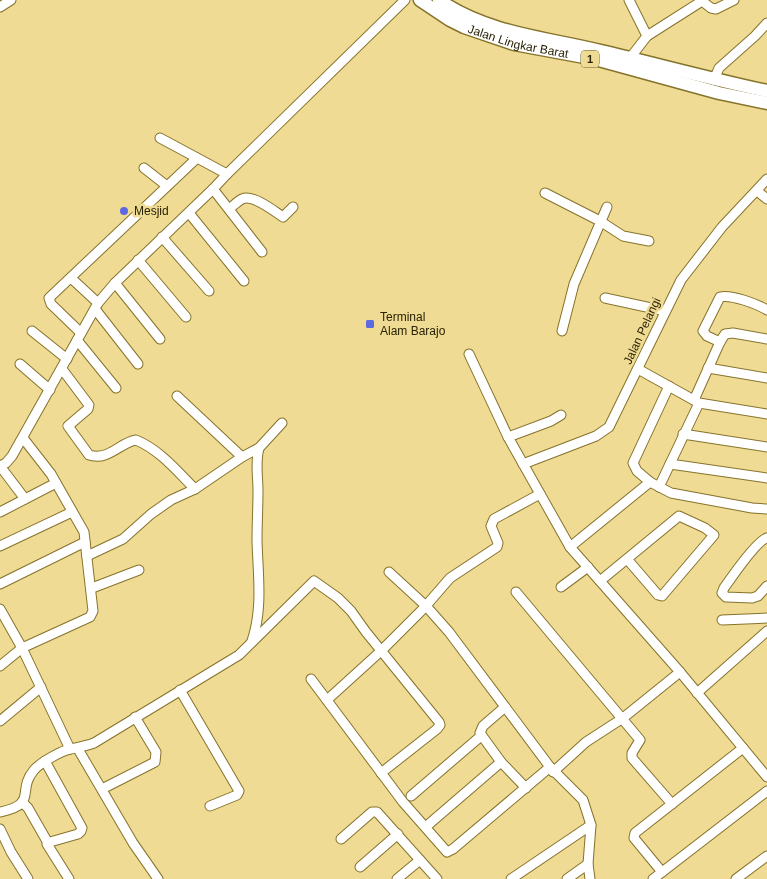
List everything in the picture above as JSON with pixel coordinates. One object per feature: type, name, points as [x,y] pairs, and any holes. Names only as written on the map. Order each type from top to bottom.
[{"type":"highway","name":"Jalan Lingkar Barat","points":[[420,0],[457,24],[514,44],[595,60],[719,93],[767,103]]},
{"type":"highway","name":"Jalan Lingkar Barat","points":[[439,0],[463,14],[516,33],[767,91]]},
{"type":"street","points":[[0,7],[11,0]]},
{"type":"street","points":[[25,499],[0,466],[9,460],[97,306],[115,283],[138,260],[405,0]]},
{"type":"street","points":[[630,0],[647,36]]},
{"type":"street","points":[[630,58],[647,36],[702,0],[711,8],[716,9],[734,0]]},
{"type":"street","points":[[714,80],[719,68],[767,23]]},
{"type":"street","points":[[160,138],[227,174]]},
{"type":"street","points":[[116,388],[79,336],[49,300],[51,296],[197,158]]},
{"type":"street","points":[[144,168],[167,186]]},
{"type":"street","name":"Jalan Pelangi","points":[[522,464],[596,436],[612,424],[665,310],[690,267],[722,227],[767,179]]},
{"type":"street","points":[[213,189],[262,252]]},
{"type":"street","points":[[757,191],[767,199]]},
{"type":"street","points":[[545,194],[600,221],[623,236],[650,241]]},
{"type":"street","points":[[229,209],[241,199],[248,198],[256,200],[283,217],[293,207]]},
{"type":"street","points":[[562,332],[572,292],[607,207]]},
{"type":"street","points":[[188,213],[244,281]]},
{"type":"street","points":[[162,237],[209,291]]},
{"type":"street","points":[[138,260],[186,317]]},
{"type":"street","points":[[72,278],[97,306],[138,364]]},
{"type":"street","points":[[115,283],[160,339]]},
{"type":"street","points":[[720,342],[703,332],[720,297],[725,296],[753,303],[767,310]]},
{"type":"street","points":[[605,298],[665,310]]},
{"type":"street","points":[[32,331],[67,359]]},
{"type":"street","points":[[659,487],[684,434],[708,368],[720,342],[729,333],[767,339]]},
{"type":"street","points":[[469,354],[508,438],[570,547],[680,672],[767,777]]},
{"type":"street","points":[[20,364],[50,390]]},
{"type":"street","points":[[708,368],[767,378]]},
{"type":"street","points":[[62,369],[88,405],[88,409],[68,426],[89,455],[111,454],[136,440],[154,450],[195,489]]},
{"type":"street","points":[[638,369],[696,401],[767,414]]},
{"type":"street","points":[[669,386],[633,464],[634,469],[650,482],[673,494],[767,509]]},
{"type":"street","points":[[177,396],[242,457]]},
{"type":"street","points":[[508,438],[561,416]]},
{"type":"street","points":[[87,556],[123,539],[159,508],[195,489],[242,457],[259,448],[282,423]]},
{"type":"street","points":[[684,434],[767,447]]},
{"type":"street","points":[[0,666],[22,648],[90,617],[93,611],[92,588],[84,532],[47,469],[22,438]]},
{"type":"street","points":[[252,641],[257,623],[259,596],[256,466],[259,448]]},
{"type":"street","points":[[670,464],[767,478]]},
{"type":"street","points":[[570,547],[650,482]]},
{"type":"street","points":[[0,512],[56,483]]},
{"type":"street","points":[[327,700],[381,651],[426,606],[450,578],[498,547],[492,528],[494,519],[540,494]]},
{"type":"street","points":[[0,546],[72,512]]},
{"type":"street","points":[[600,581],[627,558],[679,516],[705,528],[714,535],[662,596],[658,595],[627,558]]},
{"type":"street","points":[[767,538],[763,539],[749,555],[722,593],[726,597],[752,598],[758,596],[767,586]]},
{"type":"street","points":[[0,584],[85,542]]},
{"type":"street","points":[[561,587],[588,567]]},
{"type":"street","points":[[92,588],[139,570]]},
{"type":"street","points":[[388,572],[426,606],[456,640],[552,769],[583,800],[591,825],[588,864],[590,879]]},
{"type":"street","points":[[0,812],[14,809],[22,802],[32,773],[46,761],[94,742],[244,651],[314,581],[338,598],[351,611],[381,651],[438,720],[440,725],[381,773]]},
{"type":"street","points":[[516,592],[640,740],[632,753],[632,758],[672,804]]},
{"type":"street","points":[[0,609],[74,749],[102,789],[133,843],[158,879]]},
{"type":"street","points":[[722,620],[767,618]]},
{"type":"street","points":[[697,693],[767,631]]},
{"type":"street","points":[[311,679],[403,802],[447,852],[454,849],[526,788],[586,742],[623,718],[680,672]]},
{"type":"street","points":[[0,721],[41,687]]},
{"type":"street","points":[[180,690],[239,791],[237,796],[210,806]]},
{"type":"street","points":[[506,708],[482,726],[481,736],[501,762],[526,788]]},
{"type":"street","points":[[102,789],[151,765],[156,759],[156,752],[135,717]]},
{"type":"street","points":[[411,796],[481,736]]},
{"type":"street","points":[[662,872],[634,838],[634,835],[743,748]]},
{"type":"street","points":[[46,761],[82,830],[78,834],[48,843]]},
{"type":"street","points":[[429,824],[501,762]]},
{"type":"street","points":[[653,879],[767,791]]},
{"type":"street","points":[[22,802],[28,808],[48,846],[69,879]]},
{"type":"street","points":[[341,839],[374,811],[379,812],[437,879]]},
{"type":"street","points":[[511,879],[591,825]]},
{"type":"street","points":[[0,830],[10,852],[28,879]]},
{"type":"street","points":[[360,867],[398,834]]},
{"type":"street","points":[[736,879],[767,856]]},
{"type":"street","points":[[397,879],[420,860]]},
{"type":"street","points":[[567,879],[588,864]]},
{"type":"place","name":"Mesjid","points":[[124,211]]},
{"type":"place","name":"Terminal Alam Barajo","points":[[370,324]]}]
